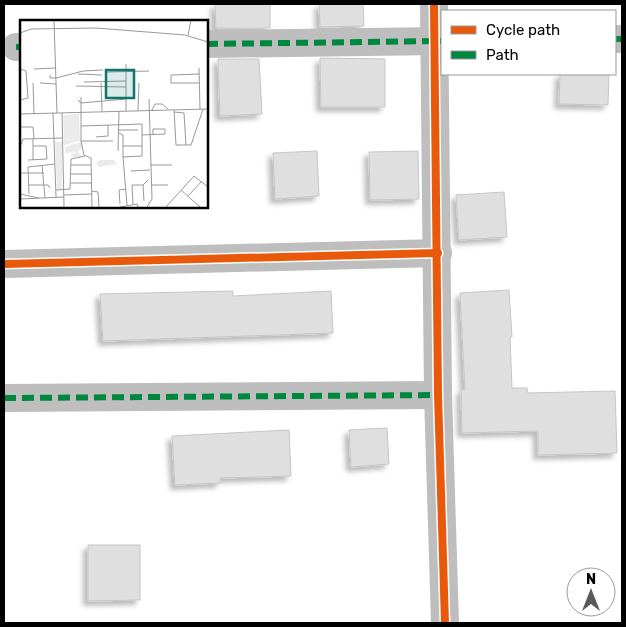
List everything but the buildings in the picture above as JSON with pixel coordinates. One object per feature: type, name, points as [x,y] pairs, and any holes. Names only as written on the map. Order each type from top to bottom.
[{"type":"street","points":[[434,4],[439,41],[438,395],[445,623]]},
{"type":"street","points":[[208,44],[439,41]]},
{"type":"street","points":[[4,264],[438,253]]},
{"type":"street","points":[[4,398],[438,395]]},
{"type":"marked path","points":[[616,39],[622,39]]},
{"type":"marked path","points":[[208,44],[441,41]]},
{"type":"marked path","points":[[4,398],[438,395]]},
{"type":"cycle path","points":[[434,4],[438,395],[445,623]]},
{"type":"cycle path","points":[[4,264],[438,253]]}]
